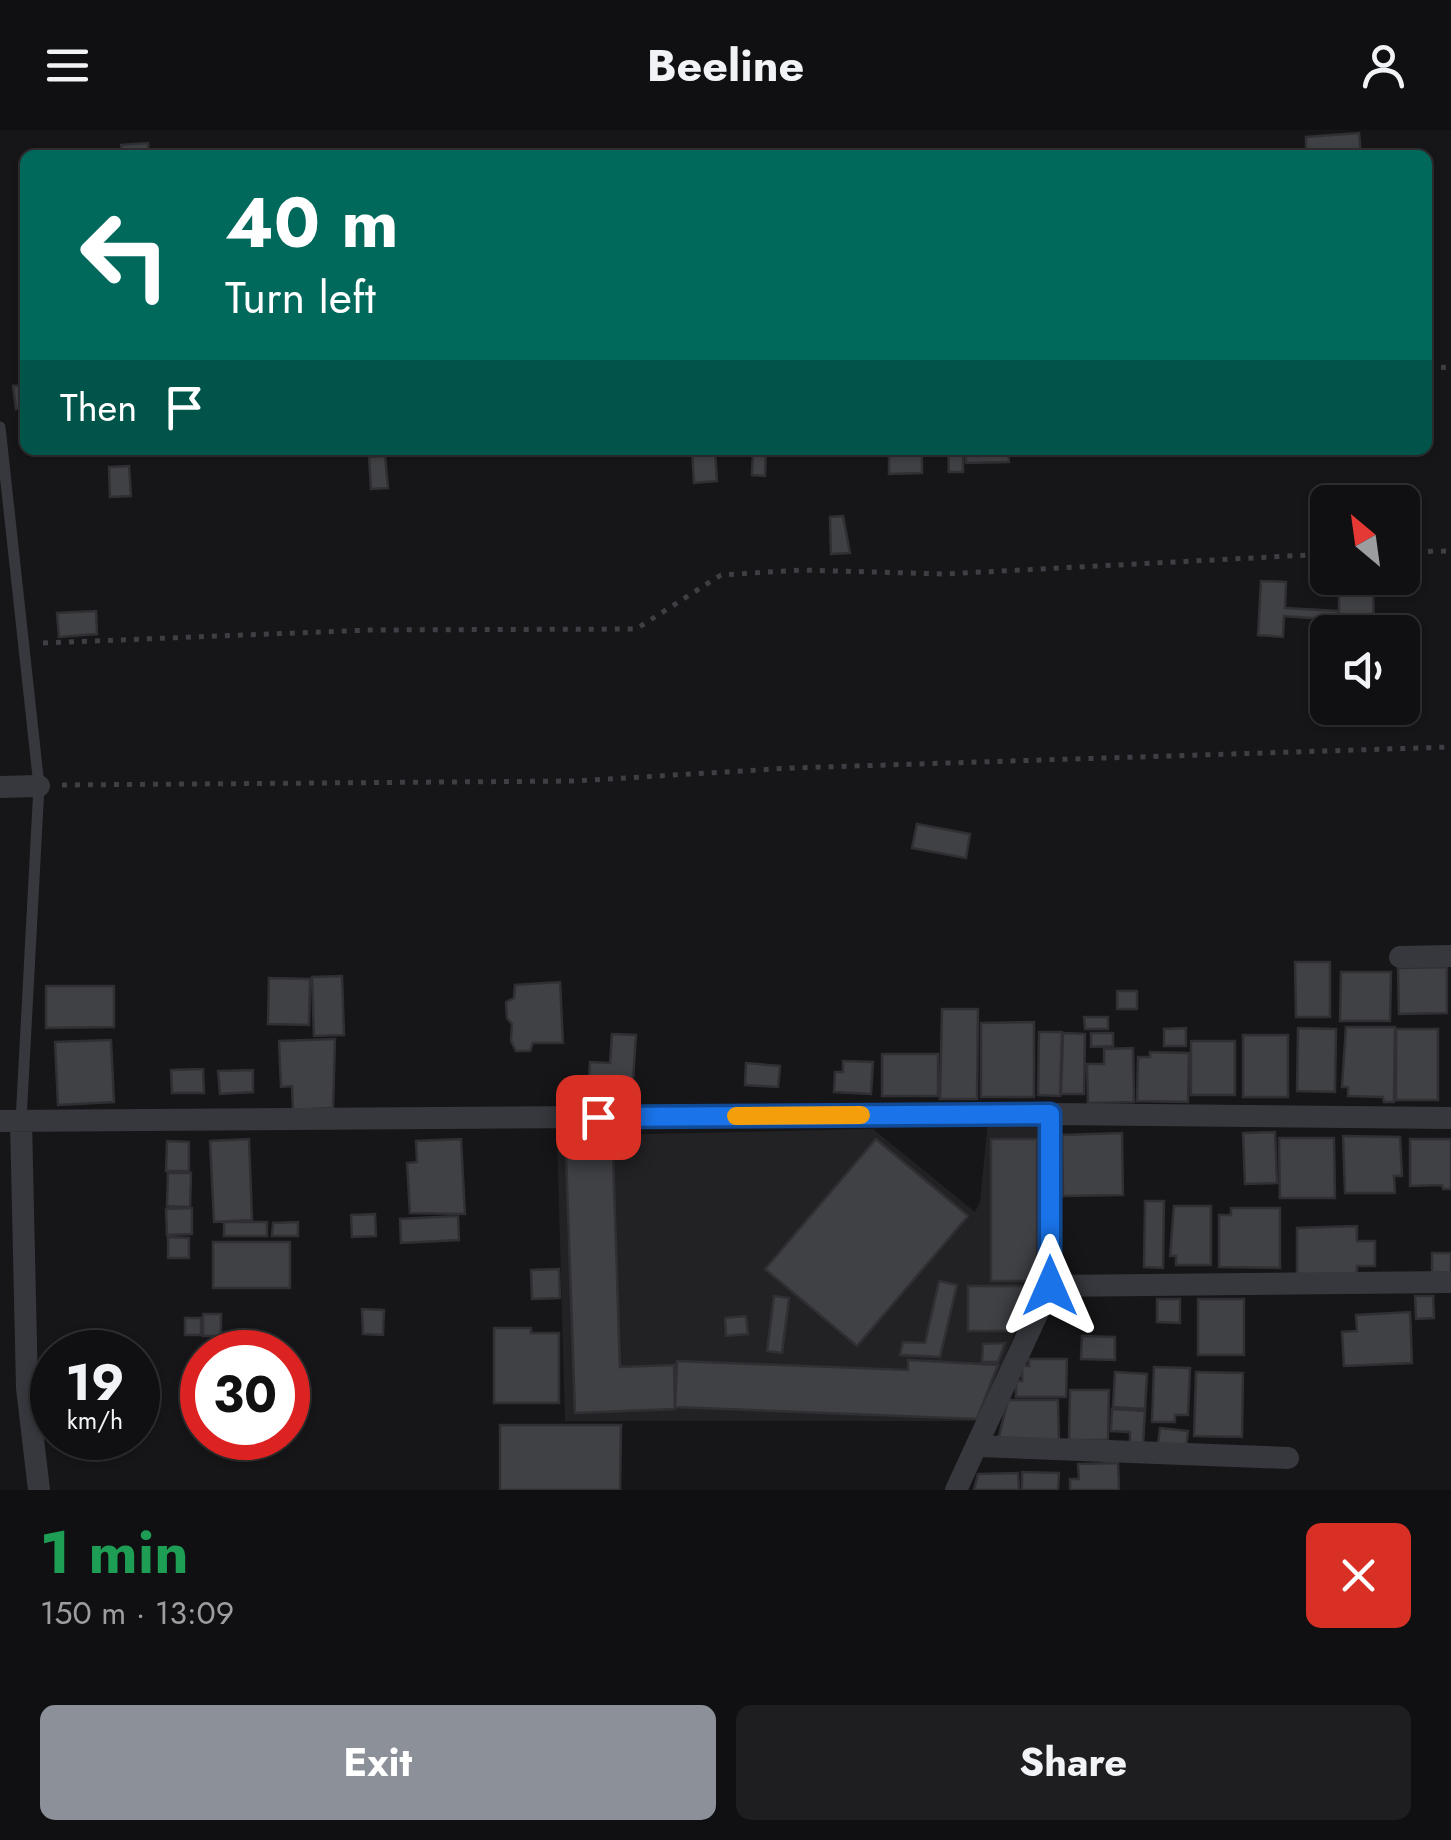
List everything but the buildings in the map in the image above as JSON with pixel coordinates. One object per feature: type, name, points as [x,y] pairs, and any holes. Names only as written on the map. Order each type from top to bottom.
[{"type":"street","points":[[0,787],[39,786]]},
{"type":"street","points":[[1400,957],[1451,956]]},
{"type":"street","points":[[956,1490],[1050,1286],[1050,1114]]},
{"type":"street","points":[[39,1490],[27,1388],[10,1121],[1050,1114],[1451,1118]]},
{"type":"street","points":[[1050,1286],[1451,1282]]},
{"type":"street","points":[[978,1446],[1288,1458]]},
{"type":"lane","points":[[0,427],[39,786],[10,1121]]},
{"type":"path","points":[[1420,552],[1451,551]]},
{"type":"path","points":[[22,644],[370,630],[636,630],[721,575],[802,570],[944,574],[1310,555]]},
{"type":"path","points":[[39,786],[575,781],[791,768],[1451,747]]},
{"type":"shaded area","points":[[988,1120],[1040,1120],[1037,1275],[980,1421],[565,1421],[557,1136],[873,1129],[975,1212],[980,1202]]},
{"type":"slow traffic","points":[[736,1116],[861,1115]]},
{"type":"route","points":[[598,1117],[1050,1114],[1050,1286]]}]
